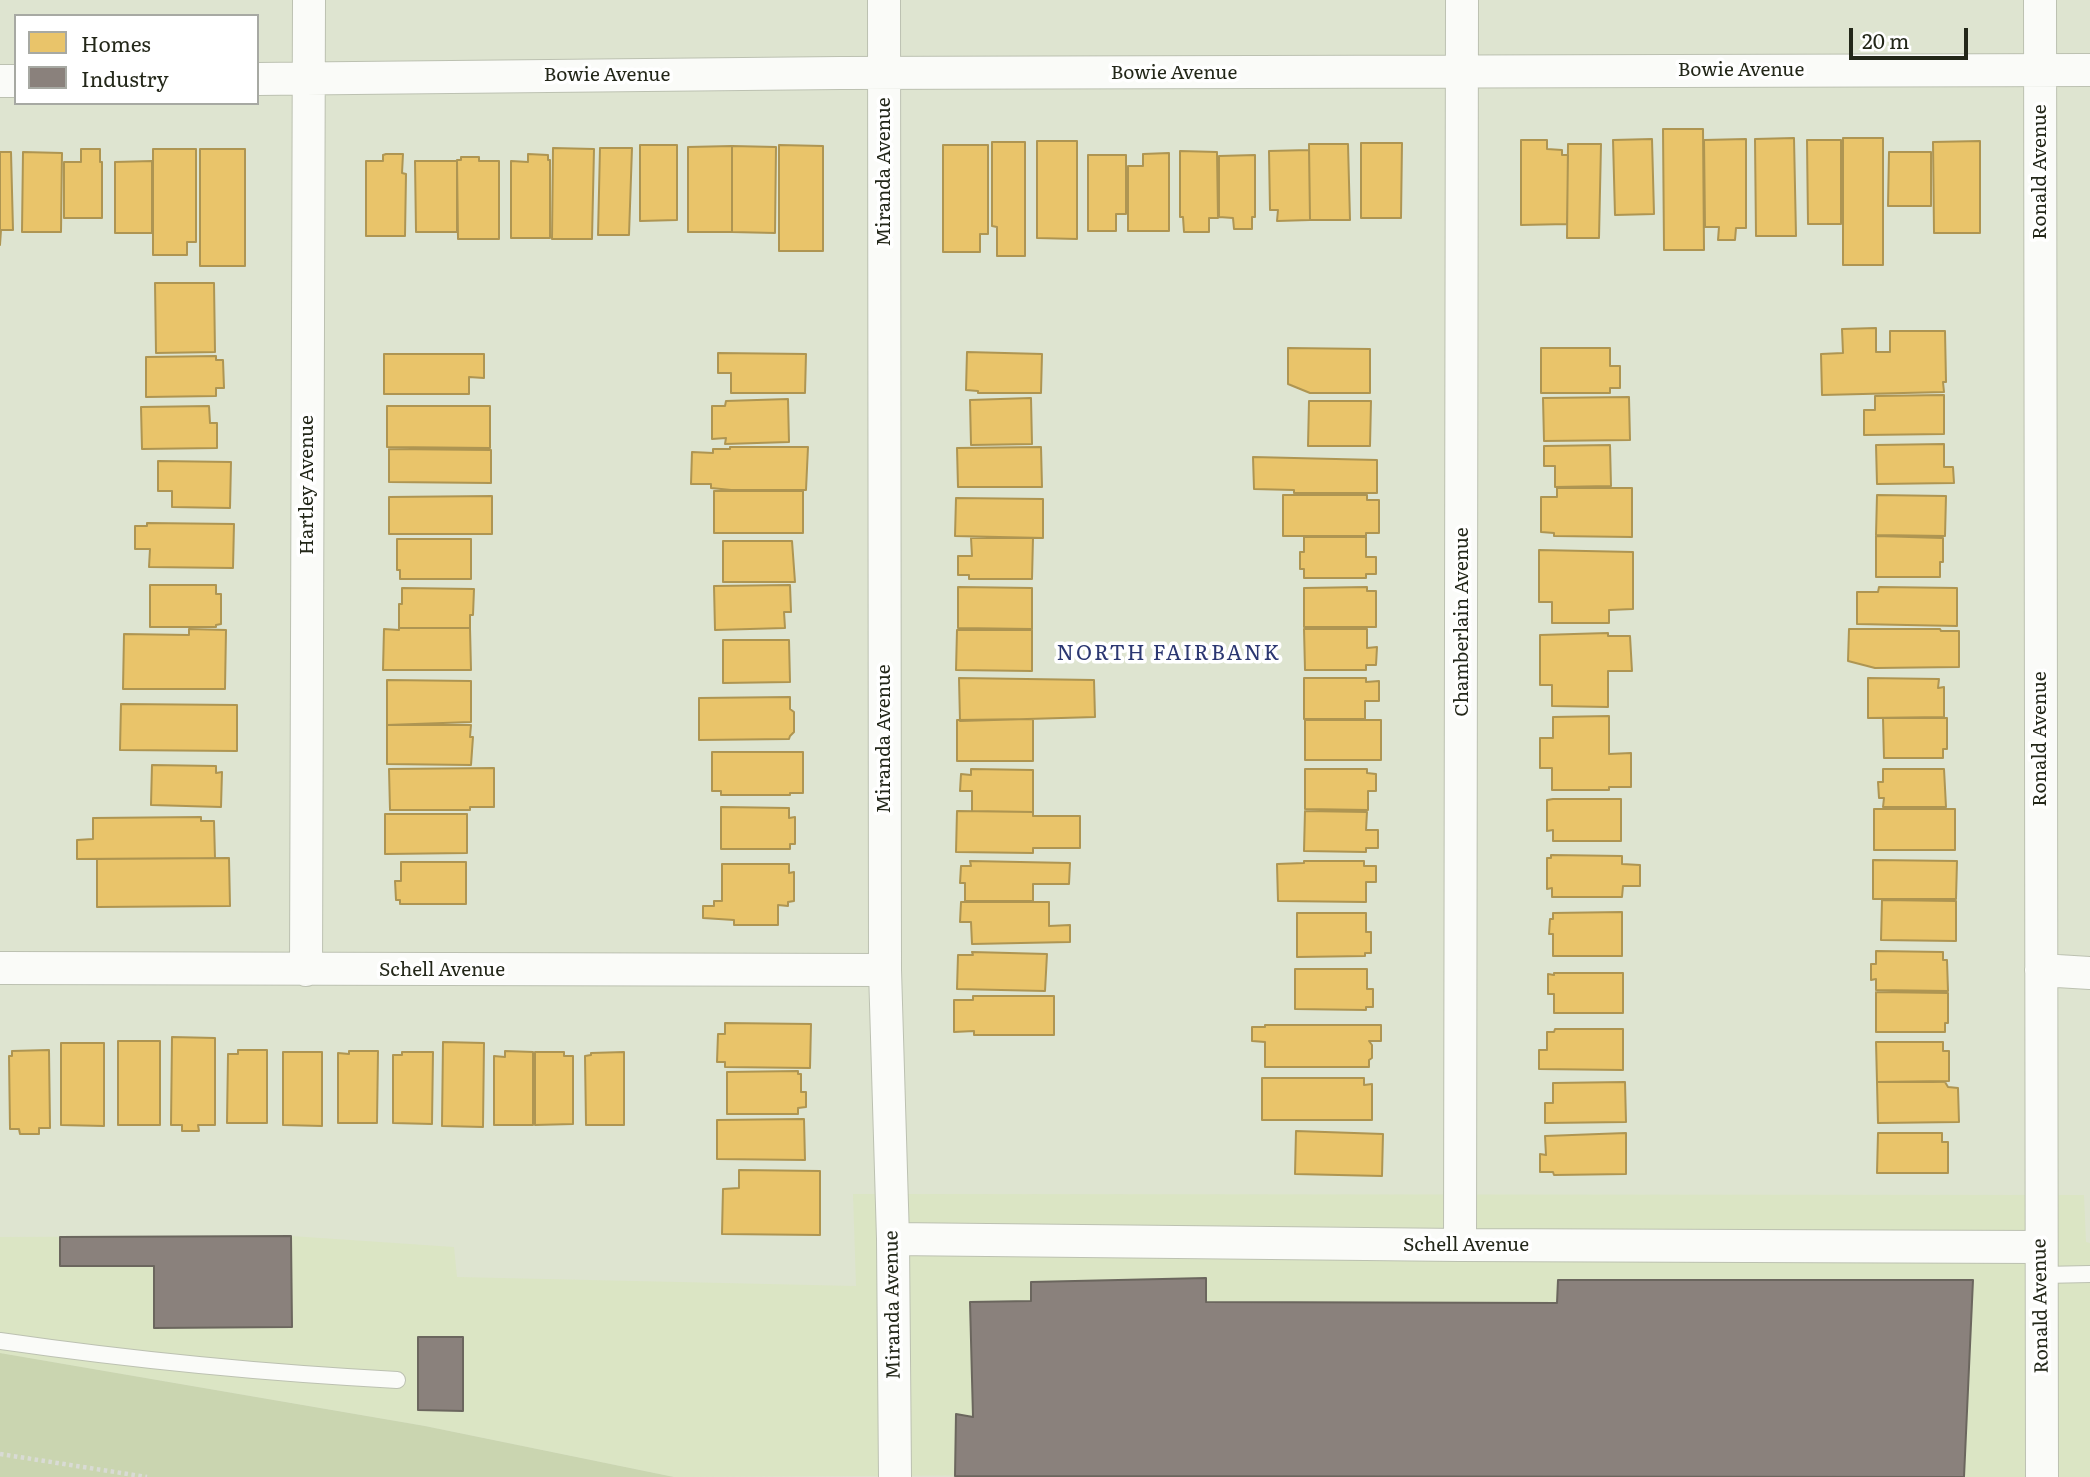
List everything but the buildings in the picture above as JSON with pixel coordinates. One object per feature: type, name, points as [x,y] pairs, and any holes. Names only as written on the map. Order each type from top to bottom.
[{"type":"street","name":"Hartley Avenue","points":[[306,970],[309,0]]},
{"type":"street","name":"Miranda Avenue","points":[[884,0],[885,970],[893,1239],[895,1477]]},
{"type":"street","name":"Chamberlain Avenue","points":[[1461,1245],[1462,0]]},
{"type":"street","name":"Ronald Avenue","points":[[2040,0],[2042,1477]]},
{"type":"street","name":"Bowie Avenue","points":[[259,79],[884,73],[2090,70]]},
{"type":"street","name":"Schell Avenue","points":[[0,968],[885,970]]},
{"type":"street","points":[[2041,970],[2090,973]]},
{"type":"street","name":"Schell Avenue","points":[[893,1239],[1461,1245],[2041,1261]]},
{"type":"lane","points":[[2041,1261],[2090,1274]]},
{"type":"lane","points":[[0,1341],[107,1356],[294,1375],[397,1380]]},
{"type":"path","points":[[0,1454],[147,1477]]},
{"type":"shaded area","points":[[853,1194],[2084,1195],[2086,1242],[2090,1243],[2090,1477],[1218,1477],[1218,1474],[674,1477],[425,1426],[0,1353],[0,1237],[291,1236],[454,1247],[457,1277],[856,1286]]},
{"type":"shaded area","points":[[0,1353],[425,1426],[674,1477],[0,1477]]},
{"type":"shaded area","points":[[955,1476],[1218,1477],[953,1477]]},
{"type":"district","name":"NORTH FAIRBANK","points":[[1169,654]]}]
